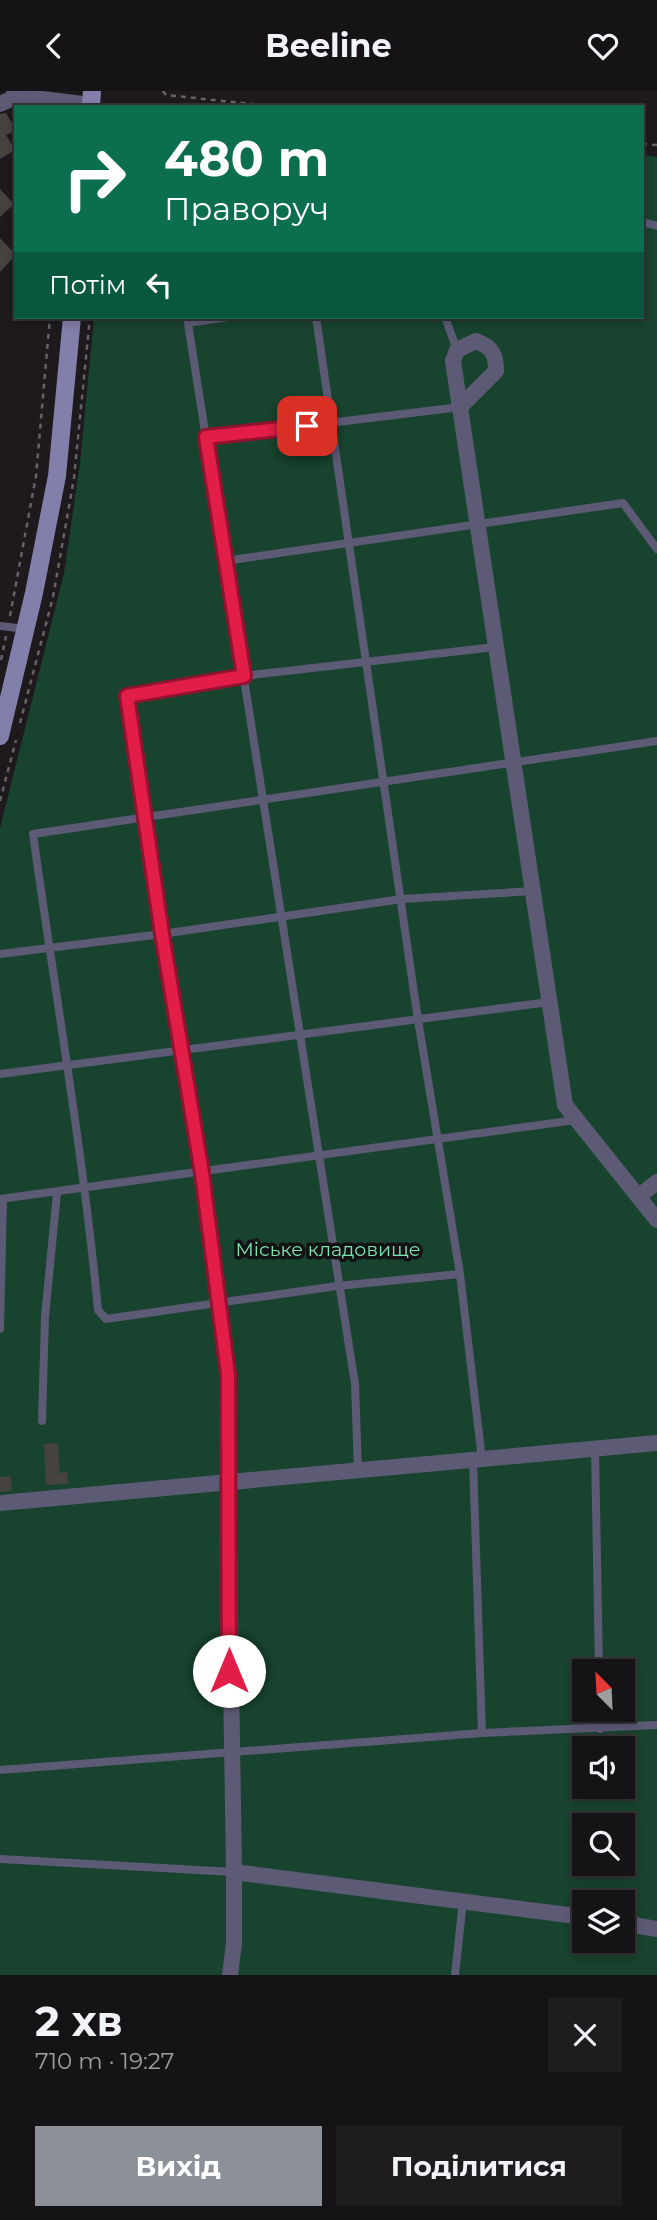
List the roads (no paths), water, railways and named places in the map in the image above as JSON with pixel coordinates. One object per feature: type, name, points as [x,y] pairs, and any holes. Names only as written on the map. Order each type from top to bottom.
[{"type":"main road","points":[[0,733],[11,627],[57,476],[72,319]]},
{"type":"street","points":[[0,104],[16,93],[91,101]]},
{"type":"street","points":[[460,407],[496,370],[496,356],[488,345],[476,341],[457,350],[453,361],[565,1105],[657,1220]]},
{"type":"street","points":[[639,1196],[657,1182]]},
{"type":"street","points":[[0,1503],[657,1443]]},
{"type":"street","points":[[228,1482],[230,1752],[234,1872],[234,1943],[230,1975]]},
{"type":"street","points":[[234,1872],[463,1899],[572,1915]]},
{"type":"street","points":[[635,1925],[657,1929]]},
{"type":"lane","points":[[316,319],[418,1020],[460,1274],[478,1460],[482,1733]]},
{"type":"lane","points":[[446,319],[457,350]]},
{"type":"lane","points":[[187,320],[282,916],[337,1286],[355,1384],[358,1471]]},
{"type":"lane","points":[[206,437],[460,407]]},
{"type":"lane","points":[[225,561],[623,502],[657,549]]},
{"type":"lane","points":[[228,1482],[230,1399],[220,1302],[127,696],[244,676],[495,647]]},
{"type":"lane","points":[[460,1274],[337,1286],[130,1317],[106,1319],[102,1315],[98,1310],[86,1189],[65,1067],[33,834],[657,741]]},
{"type":"lane","points":[[0,954],[162,934],[402,899],[533,891]]},
{"type":"lane","points":[[0,1074],[549,1002]]},
{"type":"lane","points":[[0,1329],[2,1199],[318,1158],[576,1120]]},
{"type":"lane","points":[[42,1421],[45,1317],[57,1193]]},
{"type":"lane","points":[[595,1449],[599,1659]]},
{"type":"lane","points":[[600,1722],[600,1729]]},
{"type":"lane","points":[[0,1770],[482,1733],[657,1725]]},
{"type":"lane","points":[[0,1859],[234,1872]]},
{"type":"lane","points":[[455,1975],[463,1899]]},
{"type":"park label","name":"Міське кладовище","points":[[328,1249]]}]
